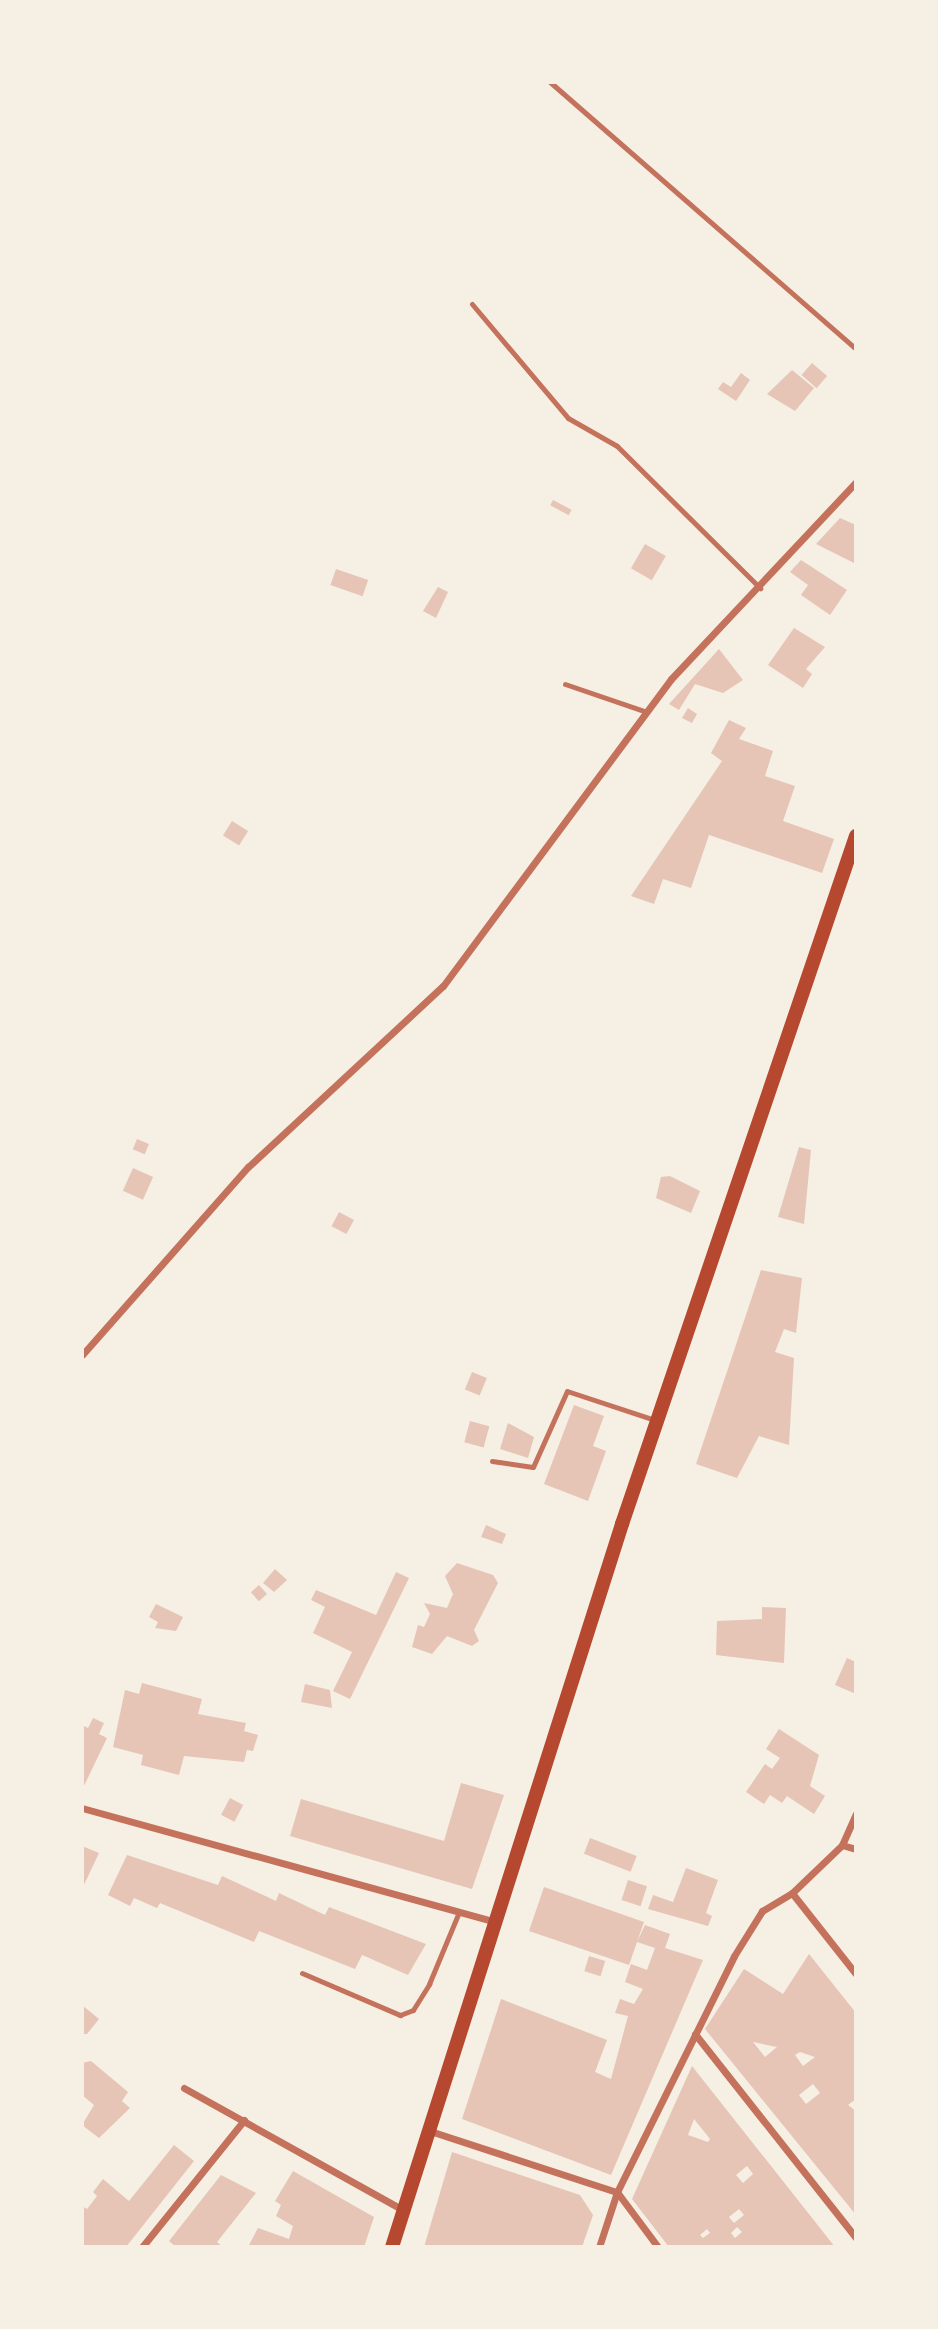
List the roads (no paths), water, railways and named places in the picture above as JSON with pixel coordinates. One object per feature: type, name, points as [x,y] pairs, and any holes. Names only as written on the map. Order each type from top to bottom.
[{"type":"main road","points":[[392,2247],[658,1421],[853,854],[856,836]]},
{"type":"street","points":[[82,1355],[248,1167],[443,986],[646,712],[856,482]]},
{"type":"street","points":[[82,1808],[498,1922]]},
{"type":"street","points":[[599,2247],[617,2192],[695,2034],[762,1912],[792,1893],[842,1845],[856,1814]]},
{"type":"street","points":[[842,1845],[856,1849]]},
{"type":"street","points":[[792,1893],[856,1974]]},
{"type":"street","points":[[695,2034],[856,2238]]},
{"type":"street","points":[[184,2088],[403,2211]]},
{"type":"street","points":[[142,2247],[244,2120]]},
{"type":"street","points":[[430,2131],[617,2192],[658,2247]]},
{"type":"lane","points":[[550,82],[856,349]]},
{"type":"lane","points":[[472,304],[568,418],[617,446],[760,588]]},
{"type":"lane","points":[[565,684],[646,712]]},
{"type":"lane","points":[[492,1461],[533,1467],[567,1391],[658,1421]]},
{"type":"lane","points":[[302,1973],[400,2015],[413,2010],[429,1984],[459,1912]]}]
